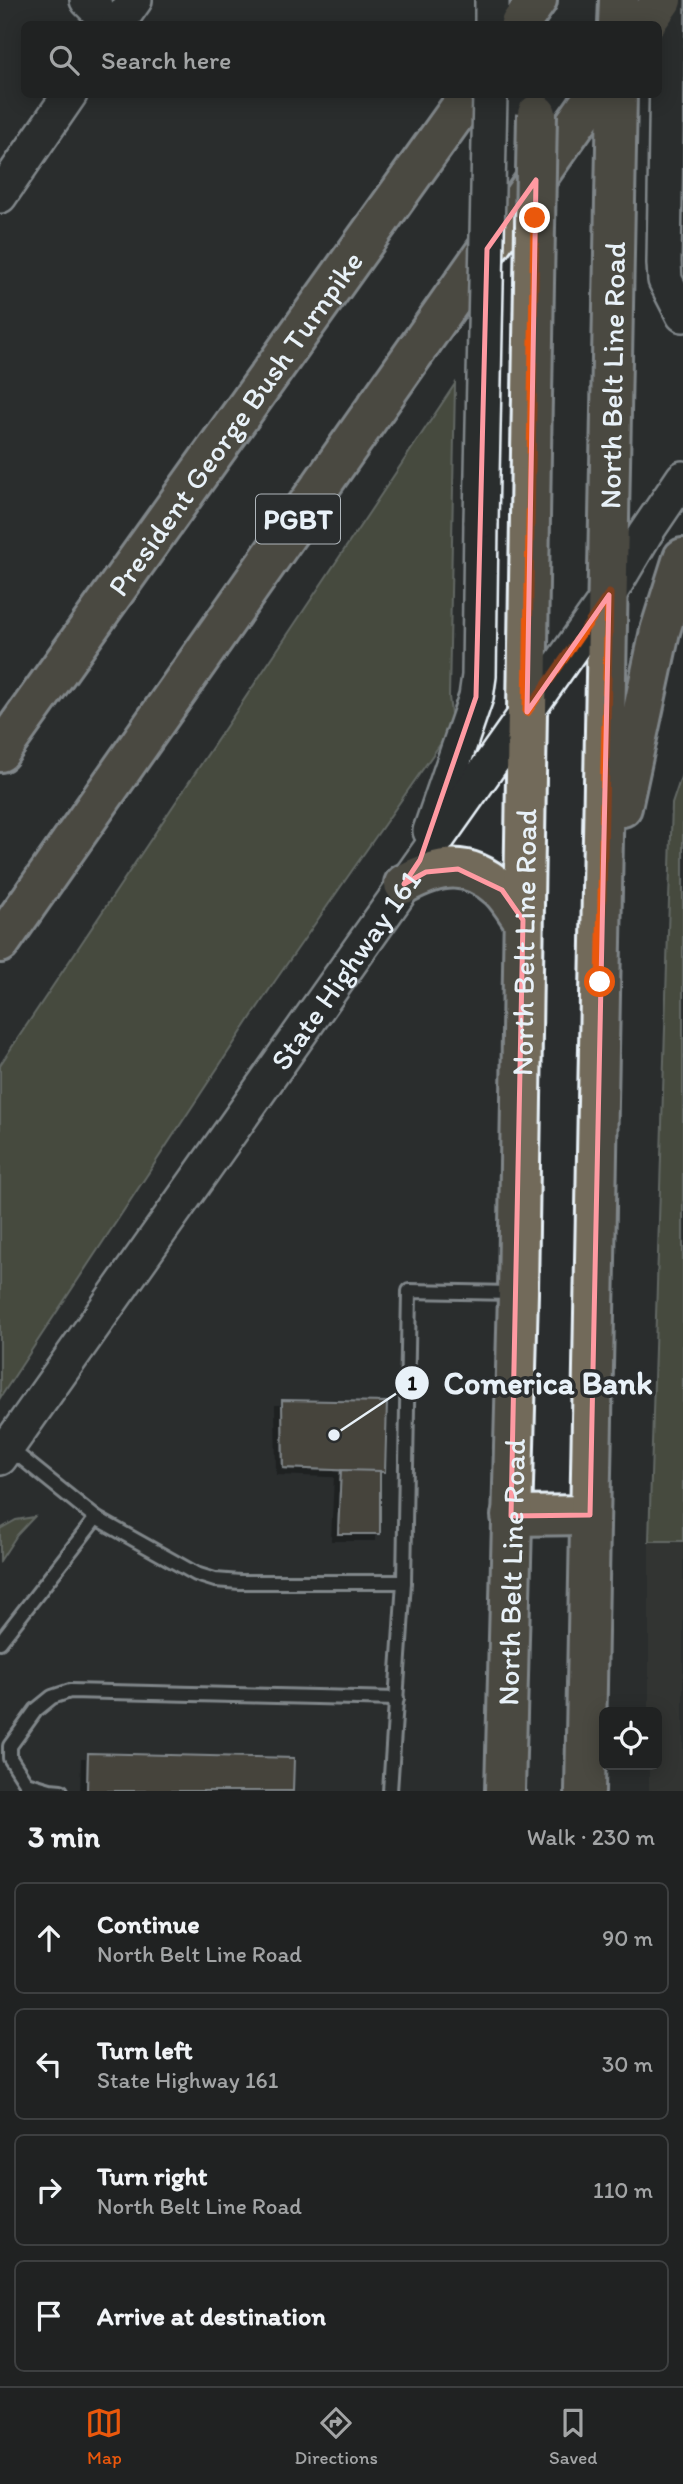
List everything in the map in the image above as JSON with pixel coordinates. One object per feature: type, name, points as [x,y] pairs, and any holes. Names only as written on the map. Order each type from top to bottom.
[{"type":"main road","points":[[87,0],[108,21]]},
{"type":"main road","points":[[120,21],[135,0]]},
{"type":"main road","points":[[492,0],[492,21]]},
{"type":"main road","points":[[522,21],[538,0]]},
{"type":"main road","points":[[538,0],[539,21]]},
{"type":"main road","points":[[618,21],[619,0]]},
{"type":"main road","points":[[647,21],[662,0]]},
{"type":"main road","points":[[668,0],[664,263],[665,280],[683,315]]},
{"type":"main road","points":[[0,196],[67,98]]},
{"type":"main road","name":"President George Bush Turnpike","points":[[0,752],[467,98]]},
{"type":"main road","points":[[490,98],[479,676],[476,697],[412,872],[440,868],[474,873],[502,891],[523,920]]},
{"type":"main road","name":"North Belt Line Road","points":[[505,1791],[518,1293],[537,98]]},
{"type":"main road","name":"PGBT","points":[[0,943],[593,98]]},
{"type":"main road","name":"North Belt Line Road","points":[[584,1791],[617,98]]},
{"type":"main road","name":"State Highway 161","points":[[4,1452],[527,712],[609,594],[683,478]]},
{"type":"main road","points":[[603,898],[650,672],[683,558]]},
{"type":"main road","points":[[511,1516],[590,1515]]},
{"type":"lane","points":[[390,1791],[404,1582],[409,1291],[518,1293]]},
{"type":"lane","points":[[4,1452],[96,1517],[196,1574],[215,1580],[240,1582],[404,1582]]},
{"type":"lane","points":[[0,1642],[96,1517]]},
{"type":"lane","points":[[61,1791],[50,1791],[26,1783],[10,1758],[10,1746],[36,1710],[52,1697],[70,1690],[397,1699]]},
{"type":"highlighted area","points":[[536,180],[527,712],[609,595],[590,1515],[511,1516],[523,920],[502,890],[458,869],[426,872],[404,884],[420,860],[476,697],[487,249]]},
{"type":"shaded area","points":[[649,1541],[683,1541],[683,1791],[649,1791],[649,1770],[662,1770],[662,1707],[649,1707]]},
{"type":"green space","points":[[455,384],[449,697],[452,722],[441,743],[275,981],[0,1398],[0,1065]]},
{"type":"green space","points":[[683,771],[683,1541],[649,1541],[672,804]]},
{"type":"green space","points":[[34,1517],[17,1535],[0,1561],[0,1529],[16,1520]]},
{"type":"building","points":[[282,1400],[387,1402],[385,1472],[283,1468]]},
{"type":"building","points":[[341,1470],[380,1471],[380,1534],[338,1534]]},
{"type":"building","points":[[88,1753],[294,1758],[293,1791],[87,1791]]},
{"type":"place","name":"Comerica Bank","points":[[334,1435]]},
{"type":"route","points":[[535,218],[527,712],[609,594],[600,982]]}]
